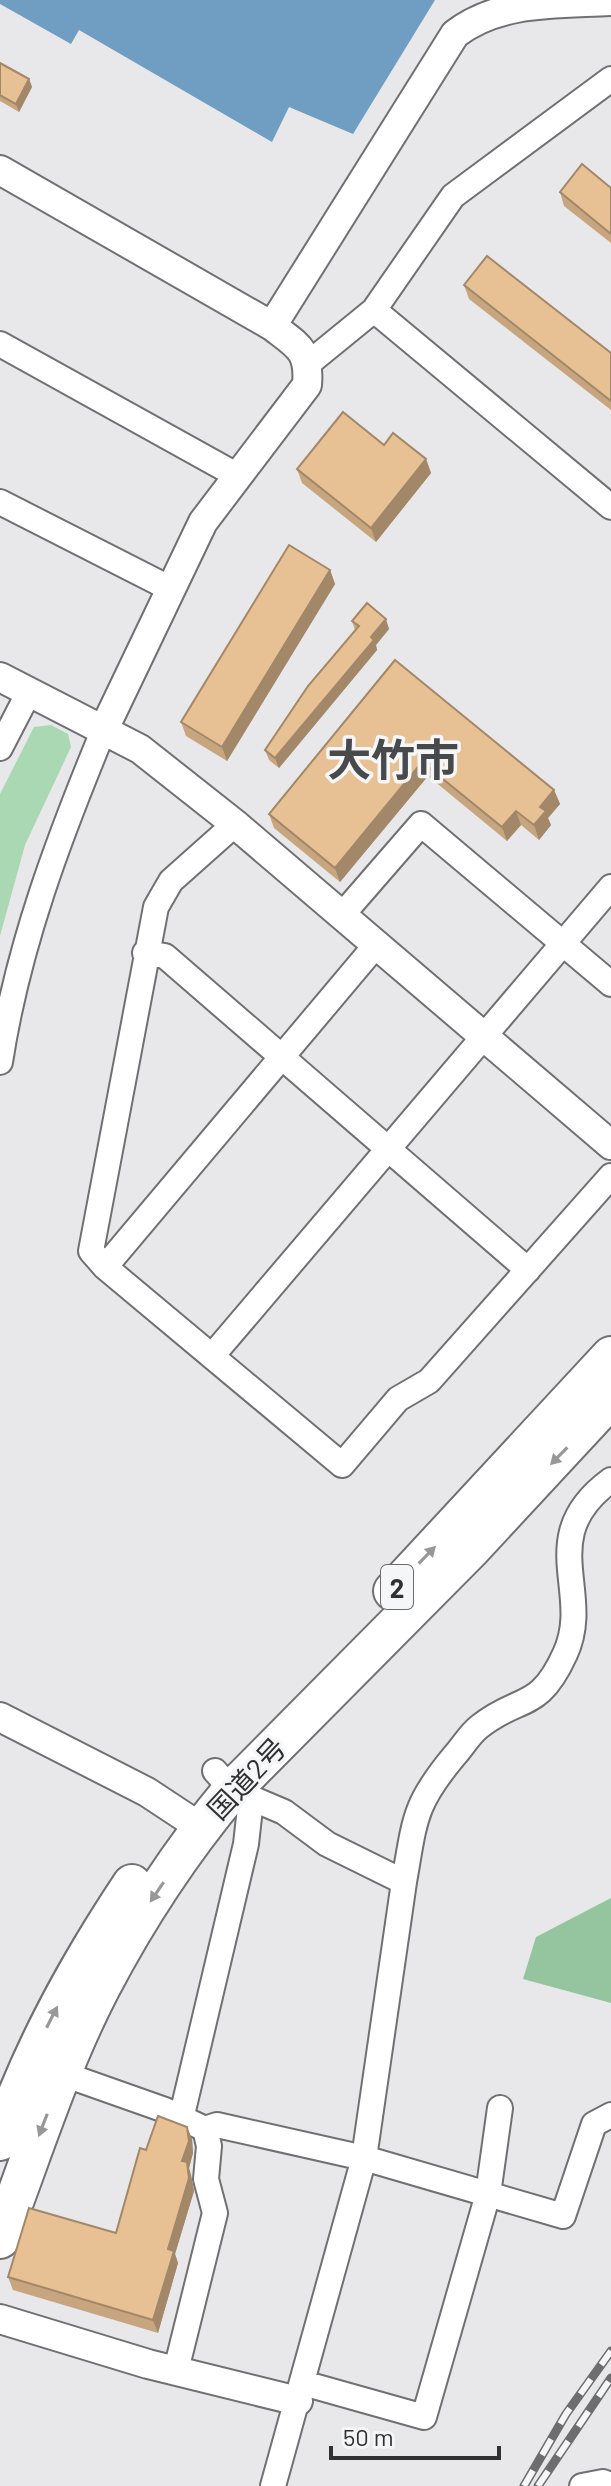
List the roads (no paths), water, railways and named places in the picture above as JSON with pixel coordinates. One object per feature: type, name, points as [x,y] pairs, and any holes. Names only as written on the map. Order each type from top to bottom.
[{"type":"highway","name":"国道2号","points":[[232,1787],[384,1600],[611,1356]]},
{"type":"highway","name":"国道2号","points":[[0,2141],[42,2038],[80,1963],[190,1820],[232,1787],[471,1549],[611,1398]]},
{"type":"highway","name":"国道2号","points":[[0,2239],[63,2074],[99,1991],[190,1820]]},
{"type":"street","points":[[272,326],[439,55],[455,34],[472,20],[507,7],[611,1]]},
{"type":"street","points":[[309,363],[374,310],[453,196],[611,79]]},
{"type":"street","points":[[0,170],[272,326],[300,347],[309,363],[307,385],[203,522],[104,729],[55,846],[31,920],[7,1016],[0,1062]]},
{"type":"street","points":[[374,310],[611,507]]},
{"type":"street","points":[[0,344],[238,476]]},
{"type":"street","points":[[0,502],[169,588]]},
{"type":"street","points":[[0,677],[140,749],[235,824],[611,1145]]},
{"type":"street","points":[[0,748],[29,692]]},
{"type":"street","points":[[235,824],[171,881],[156,907],[91,1251],[105,1267],[342,1465],[398,1399],[429,1381],[611,1176]]},
{"type":"street","points":[[342,915],[421,824],[611,984]]},
{"type":"street","points":[[212,1356],[611,887]]},
{"type":"street","points":[[105,1267],[376,945]]},
{"type":"street","points":[[145,953],[165,956],[528,1270]]},
{"type":"street","points":[[273,2486],[364,2158],[416,1813],[426,1790],[478,1728],[532,1701],[549,1685],[567,1651],[574,1618],[567,1565],[569,1545],[587,1501],[611,1480]]},
{"type":"street","points":[[0,1717],[147,1792],[190,1820]]},
{"type":"street","points":[[232,1787],[284,1812],[327,1844],[404,1882]]},
{"type":"street","points":[[181,2119],[246,1844],[232,1787]]},
{"type":"street","points":[[63,2074],[205,2129],[217,2125],[364,2158],[563,2216],[594,2124],[611,2115]]},
{"type":"street","points":[[0,2319],[176,2370],[424,2417],[488,2194],[500,2108]]},
{"type":"street","points":[[176,2370],[215,2213],[206,2179],[209,2146],[205,2129]]},
{"type":"street","points":[[582,2486],[603,2482],[611,2485]]},
{"type":"water","points":[[0,0],[435,0],[353,134],[289,107],[272,142],[79,30],[71,44],[0,4]]},
{"type":"railway","points":[[524,2486],[566,2414],[611,2351]]},
{"type":"railway","points":[[538,2486],[611,2378]]},
{"type":"district","name":"大竹市","points":[[393,758]]}]
